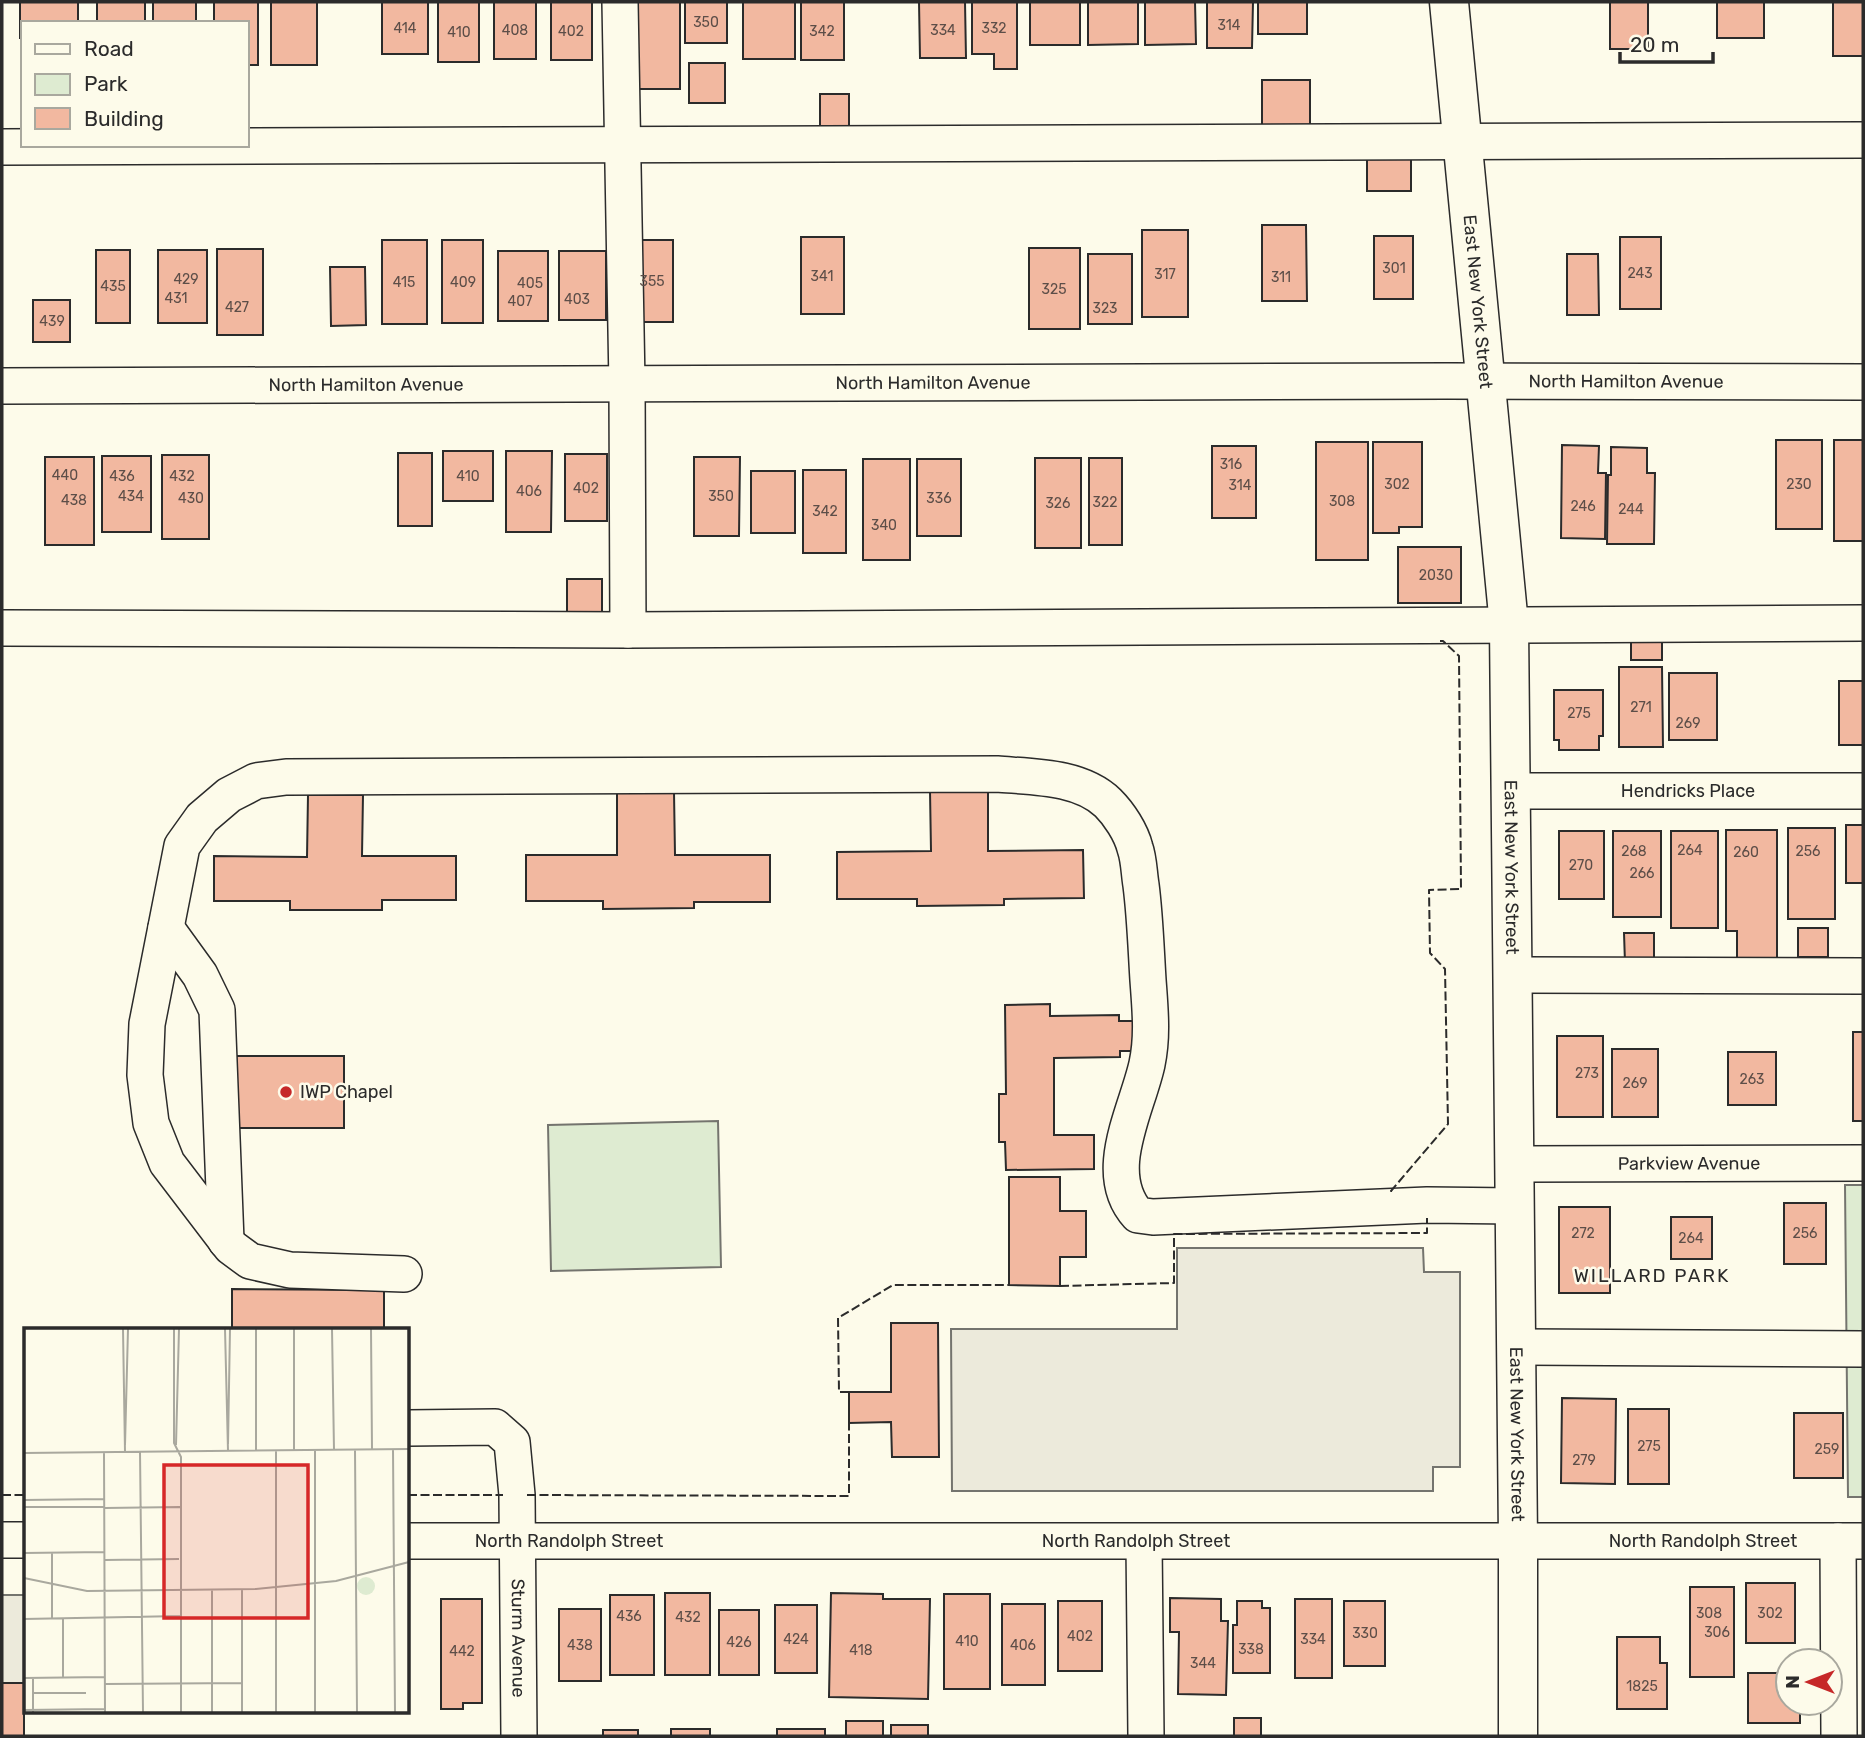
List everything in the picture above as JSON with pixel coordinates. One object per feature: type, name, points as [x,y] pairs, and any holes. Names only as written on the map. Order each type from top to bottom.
[{"type":"main road","name":"East New York Street","points":[[1449,2],[1509,625],[1518,1736]]},
{"type":"street","points":[[620,2],[627,384],[628,630]]},
{"type":"street","points":[[248,146],[1863,140]]},
{"type":"street","points":[[2,147],[21,147]]},
{"type":"street","name":"North Hamilton Avenue","points":[[2,386],[1863,382]]},
{"type":"street","points":[[2,628],[628,630],[1863,624]]},
{"type":"street","points":[[404,1274],[290,1270],[250,1261],[226,1241],[167,1163],[151,1123],[145,1075],[147,1024],[182,846],[202,818],[229,794],[256,780],[286,777],[735,773],[997,774],[1052,779],[1085,788],[1108,803],[1125,826],[1136,848],[1145,916],[1152,1038],[1122,1153],[1123,1189],[1130,1206],[1138,1215],[1153,1217],[1427,1205],[1514,1206]]},
{"type":"street","name":"Hendricks Place","points":[[1511,791],[1863,791]]},
{"type":"street","points":[[166,928],[200,975],[218,1010],[226,1241]]},
{"type":"street","points":[[1513,975],[1863,976]]},
{"type":"street","name":"Parkview Avenue","points":[[1514,1164],[1863,1163]]},
{"type":"street","points":[[1516,1347],[1863,1349]]},
{"type":"street","name":"Sturm Avenue","points":[[410,1428],[495,1427],[512,1442],[517,1495],[519,1736]]},
{"type":"street","points":[[2,1541],[24,1540]]},
{"type":"street","name":"North Randolph Street","points":[[410,1541],[1851,1541]]},
{"type":"street","points":[[1839,1736],[1851,1541]]},
{"type":"street","points":[[1144,1542],[1146,1736]]},
{"type":"green space","points":[[718,1121],[721,1267],[551,1271],[548,1125]]},
{"type":"green space","points":[[1845,1185],[1863,1185],[1863,1497],[1848,1497]]},
{"type":"shaded area","points":[[1177,1248],[1423,1248],[1424,1272],[1460,1272],[1460,1467],[1433,1467],[1433,1491],[952,1491],[951,1329],[1177,1329]]},
{"type":"shaded area","points":[[2,1595],[24,1595],[24,1683],[2,1683]]},
{"type":"building","points":[[20,2],[78,2],[78,21],[21,21],[20,38]]},
{"type":"building","points":[[97,2],[145,2],[145,21],[97,21]]},
{"type":"building","points":[[153,2],[196,2],[196,21],[153,21]]},
{"type":"building","points":[[214,2],[258,2],[258,65],[248,65],[248,21],[214,21]]},
{"type":"building","points":[[271,2],[317,2],[317,65],[271,65]]},
{"type":"building","points":[[382,2],[428,2],[428,54],[382,54]]},
{"type":"building","points":[[438,2],[479,2],[479,62],[438,62]]},
{"type":"building","points":[[494,2],[536,2],[536,59],[494,59]]},
{"type":"building","points":[[551,2],[592,2],[592,60],[551,60]]},
{"type":"building","points":[[630,2],[680,2],[680,89],[630,89]]},
{"type":"building","points":[[685,2],[727,2],[727,43],[685,43]]},
{"type":"building","points":[[743,2],[795,2],[795,59],[743,59]]},
{"type":"building","points":[[801,2],[844,2],[844,60],[801,60]]},
{"type":"building","points":[[919,2],[965,2],[966,58],[920,58]]},
{"type":"building","points":[[972,2],[1017,2],[1017,69],[994,69],[994,54],[972,54]]},
{"type":"building","points":[[1030,2],[1080,2],[1080,45],[1030,45]]},
{"type":"building","points":[[1088,2],[1138,2],[1138,44],[1088,45]]},
{"type":"building","points":[[1145,2],[1195,2],[1196,44],[1145,45]]},
{"type":"building","points":[[1207,2],[1253,2],[1252,48],[1207,48]]},
{"type":"building","points":[[1258,2],[1307,2],[1307,34],[1258,34]]},
{"type":"building","points":[[1610,2],[1648,2],[1648,49],[1610,49]]},
{"type":"building","points":[[1717,2],[1764,2],[1764,38],[1717,38]]},
{"type":"building","points":[[1833,2],[1863,2],[1863,56],[1833,56]]},
{"type":"building","points":[[689,63],[725,63],[725,103],[689,103]]},
{"type":"building","points":[[1262,80],[1310,80],[1310,126],[1262,126]]},
{"type":"building","points":[[820,94],[849,94],[849,132],[820,132]]},
{"type":"building","points":[[1367,158],[1411,158],[1411,191],[1367,191]]},
{"type":"building","points":[[1262,225],[1306,225],[1307,301],[1262,301]]},
{"type":"building","points":[[1142,230],[1188,230],[1188,317],[1142,317]]},
{"type":"building","points":[[1374,236],[1413,236],[1413,299],[1374,299]]},
{"type":"building","points":[[801,237],[844,237],[844,314],[801,314]]},
{"type":"building","points":[[1620,237],[1661,237],[1661,309],[1620,309]]},
{"type":"building","points":[[382,240],[427,240],[427,324],[382,324]]},
{"type":"building","points":[[442,240],[483,240],[483,323],[442,323]]},
{"type":"building","points":[[632,240],[673,240],[673,322],[632,322]]},
{"type":"building","points":[[1029,248],[1080,248],[1080,329],[1029,329]]},
{"type":"building","points":[[217,249],[263,249],[263,335],[217,335]]},
{"type":"building","points":[[96,250],[130,250],[130,323],[96,323]]},
{"type":"building","points":[[158,250],[207,250],[207,323],[158,323]]},
{"type":"building","points":[[498,251],[548,251],[548,321],[498,321]]},
{"type":"building","points":[[559,251],[606,251],[606,320],[559,320]]},
{"type":"building","points":[[1088,254],[1132,254],[1132,324],[1088,324]]},
{"type":"building","points":[[1567,254],[1598,254],[1599,315],[1567,315]]},
{"type":"building","points":[[330,267],[365,267],[366,325],[331,326]]},
{"type":"building","points":[[33,300],[70,300],[70,342],[33,342]]},
{"type":"building","points":[[1776,440],[1822,440],[1822,529],[1776,529]]},
{"type":"building","points":[[1834,440],[1863,440],[1863,541],[1834,541]]},
{"type":"building","points":[[1316,442],[1368,442],[1368,560],[1316,560]]},
{"type":"building","points":[[1373,442],[1422,442],[1422,527],[1399,527],[1399,533],[1373,533]]},
{"type":"building","points":[[1562,445],[1599,446],[1598,473],[1606,473],[1605,539],[1561,538]]},
{"type":"building","points":[[1212,446],[1256,446],[1256,518],[1212,518]]},
{"type":"building","points":[[1611,447],[1647,448],[1647,473],[1655,473],[1654,544],[1607,544]]},
{"type":"building","points":[[443,451],[493,451],[493,501],[443,501]]},
{"type":"building","points":[[506,451],[552,451],[551,532],[506,532]]},
{"type":"building","points":[[398,453],[432,453],[432,526],[398,526]]},
{"type":"building","points":[[565,454],[607,454],[607,521],[565,521]]},
{"type":"building","points":[[162,455],[209,455],[209,539],[162,539]]},
{"type":"building","points":[[102,456],[151,456],[151,532],[102,532]]},
{"type":"building","points":[[45,457],[94,457],[94,545],[45,545]]},
{"type":"building","points":[[694,457],[740,457],[739,536],[694,536]]},
{"type":"building","points":[[1035,458],[1081,458],[1081,548],[1035,548]]},
{"type":"building","points":[[1089,458],[1122,458],[1122,545],[1089,545]]},
{"type":"building","points":[[863,459],[910,459],[910,560],[863,560]]},
{"type":"building","points":[[917,459],[961,459],[961,536],[917,536]]},
{"type":"building","points":[[803,470],[846,470],[846,553],[803,553]]},
{"type":"building","points":[[751,471],[795,471],[795,533],[751,533]]},
{"type":"building","points":[[1398,547],[1461,547],[1461,603],[1398,603]]},
{"type":"building","points":[[567,579],[602,579],[602,613],[567,613]]},
{"type":"building","points":[[1631,635],[1662,635],[1662,660],[1631,660]]},
{"type":"building","points":[[1619,667],[1662,667],[1663,747],[1619,747]]},
{"type":"building","points":[[1669,673],[1717,673],[1717,740],[1669,740]]},
{"type":"building","points":[[1839,681],[1863,681],[1863,745],[1839,745]]},
{"type":"building","points":[[1554,690],[1603,690],[1603,736],[1599,736],[1599,750],[1559,750],[1559,740],[1554,740]]},
{"type":"building","points":[[988,790],[988,851],[1083,850],[1084,898],[1004,899],[1004,905],[917,906],[917,899],[837,899],[837,852],[931,851],[930,791]]},
{"type":"building","points":[[617,792],[674,792],[675,855],[770,855],[770,902],[694,902],[694,908],[603,909],[603,901],[526,901],[526,855],[617,855]]},
{"type":"building","points":[[308,795],[363,795],[362,856],[456,856],[456,900],[382,900],[382,910],[290,910],[290,901],[214,901],[214,856],[307,857]]},
{"type":"building","points":[[1846,825],[1863,825],[1863,883],[1846,883]]},
{"type":"building","points":[[1788,828],[1835,828],[1835,919],[1788,919]]},
{"type":"building","points":[[1726,830],[1777,830],[1777,958],[1737,958],[1737,931],[1726,931]]},
{"type":"building","points":[[1559,831],[1604,831],[1604,899],[1559,899]]},
{"type":"building","points":[[1613,831],[1661,831],[1661,917],[1613,917]]},
{"type":"building","points":[[1671,831],[1718,831],[1718,928],[1671,928]]},
{"type":"building","points":[[1798,928],[1828,928],[1828,957],[1798,957]]},
{"type":"building","points":[[1624,933],[1654,933],[1654,962],[1625,963]]},
{"type":"building","points":[[1050,1004],[1050,1016],[1119,1015],[1119,1021],[1138,1021],[1138,1051],[1120,1051],[1120,1057],[1054,1058],[1054,1135],[1094,1135],[1094,1169],[1006,1170],[1005,1142],[999,1142],[999,1094],[1006,1094],[1005,1005]]},
{"type":"building","points":[[1853,1032],[1863,1032],[1863,1121],[1853,1121]]},
{"type":"building","points":[[1557,1036],[1603,1036],[1603,1117],[1557,1117]]},
{"type":"building","points":[[1612,1049],[1658,1049],[1658,1117],[1612,1117]]},
{"type":"building","points":[[1728,1052],[1776,1052],[1776,1105],[1728,1105]]},
{"type":"building","name":"IWP Chapel","points":[[228,1056],[344,1056],[344,1128],[227,1128]]},
{"type":"building","points":[[1009,1177],[1060,1177],[1060,1211],[1086,1211],[1086,1257],[1060,1257],[1060,1286],[1009,1285]]},
{"type":"building","points":[[1784,1203],[1826,1203],[1826,1264],[1784,1264]]},
{"type":"building","points":[[1559,1207],[1610,1207],[1610,1293],[1559,1293]]},
{"type":"building","points":[[1671,1217],[1712,1217],[1712,1259],[1671,1259]]},
{"type":"building","points":[[232,1289],[384,1290],[384,1328],[232,1328]]},
{"type":"building","points":[[891,1323],[938,1323],[939,1457],[892,1457],[891,1422],[849,1423],[849,1392],[891,1392]]},
{"type":"building","points":[[1562,1398],[1616,1399],[1615,1484],[1561,1483]]},
{"type":"building","points":[[1628,1409],[1669,1409],[1669,1484],[1628,1484]]},
{"type":"building","points":[[1794,1413],[1843,1413],[1843,1478],[1794,1478]]},
{"type":"building","points":[[1746,1583],[1795,1583],[1795,1643],[1746,1643]]},
{"type":"building","points":[[1690,1587],[1734,1587],[1734,1677],[1690,1677]]},
{"type":"building","points":[[665,1593],[710,1593],[710,1675],[665,1675]]},
{"type":"building","points":[[831,1593],[883,1594],[883,1599],[930,1599],[928,1699],[829,1697]]},
{"type":"building","points":[[944,1594],[990,1594],[990,1689],[944,1689]]},
{"type":"building","points":[[610,1595],[654,1595],[654,1675],[610,1675]]},
{"type":"building","points":[[1170,1598],[1221,1599],[1221,1621],[1228,1621],[1226,1695],[1178,1694],[1179,1632],[1170,1632]]},
{"type":"building","points":[[441,1599],[482,1599],[482,1703],[463,1703],[463,1709],[441,1709]]},
{"type":"building","points":[[1295,1599],[1332,1599],[1332,1678],[1295,1678]]},
{"type":"building","points":[[1058,1601],[1102,1601],[1102,1671],[1058,1671]]},
{"type":"building","points":[[1237,1601],[1262,1601],[1262,1608],[1270,1608],[1270,1673],[1233,1673],[1233,1625],[1237,1625]]},
{"type":"building","points":[[1344,1601],[1385,1601],[1385,1666],[1344,1666]]},
{"type":"building","points":[[1002,1604],[1045,1604],[1045,1685],[1002,1685]]},
{"type":"building","points":[[775,1605],[817,1605],[817,1673],[775,1673]]},
{"type":"building","points":[[559,1609],[601,1609],[601,1681],[559,1681]]},
{"type":"building","points":[[719,1610],[759,1610],[759,1675],[719,1675]]},
{"type":"building","points":[[1617,1637],[1660,1637],[1660,1663],[1667,1663],[1667,1709],[1617,1709]]},
{"type":"building","points":[[1748,1673],[1774,1673],[1774,1717],[1800,1717],[1800,1723],[1748,1723]]},
{"type":"building","points":[[2,1683],[24,1683],[24,1736],[2,1736]]},
{"type":"building","points":[[1234,1718],[1261,1718],[1261,1736],[1234,1736]]},
{"type":"building","points":[[846,1721],[883,1721],[883,1736],[846,1736]]},
{"type":"building","points":[[891,1725],[928,1725],[928,1736],[891,1736]]},
{"type":"building","points":[[671,1729],[710,1729],[710,1736],[671,1736]]},
{"type":"building","points":[[777,1729],[825,1729],[825,1736],[777,1736]]},
{"type":"building","points":[[603,1730],[638,1730],[638,1736],[603,1736]]},
{"type":"fence","points":[[1392,1191],[1448,1124],[1445,969],[1430,953],[1429,890],[1461,889],[1459,656],[1440,641]]},
{"type":"fence","points":[[1060,1286],[1174,1283],[1174,1234],[1427,1233],[1427,1218]]},
{"type":"fence","points":[[849,1392],[839,1392],[838,1318],[893,1285],[1009,1285]]},
{"type":"fence","points":[[527,1495],[849,1496],[849,1423]]},
{"type":"fence","points":[[2,1495],[24,1495]]},
{"type":"fence","points":[[410,1495],[503,1495]]},
{"type":"place","name":"IWP Chapel","points":[[286,1092]]},
{"type":"district","name":"WILLARD PARK","points":[[1652,1275]]}]
